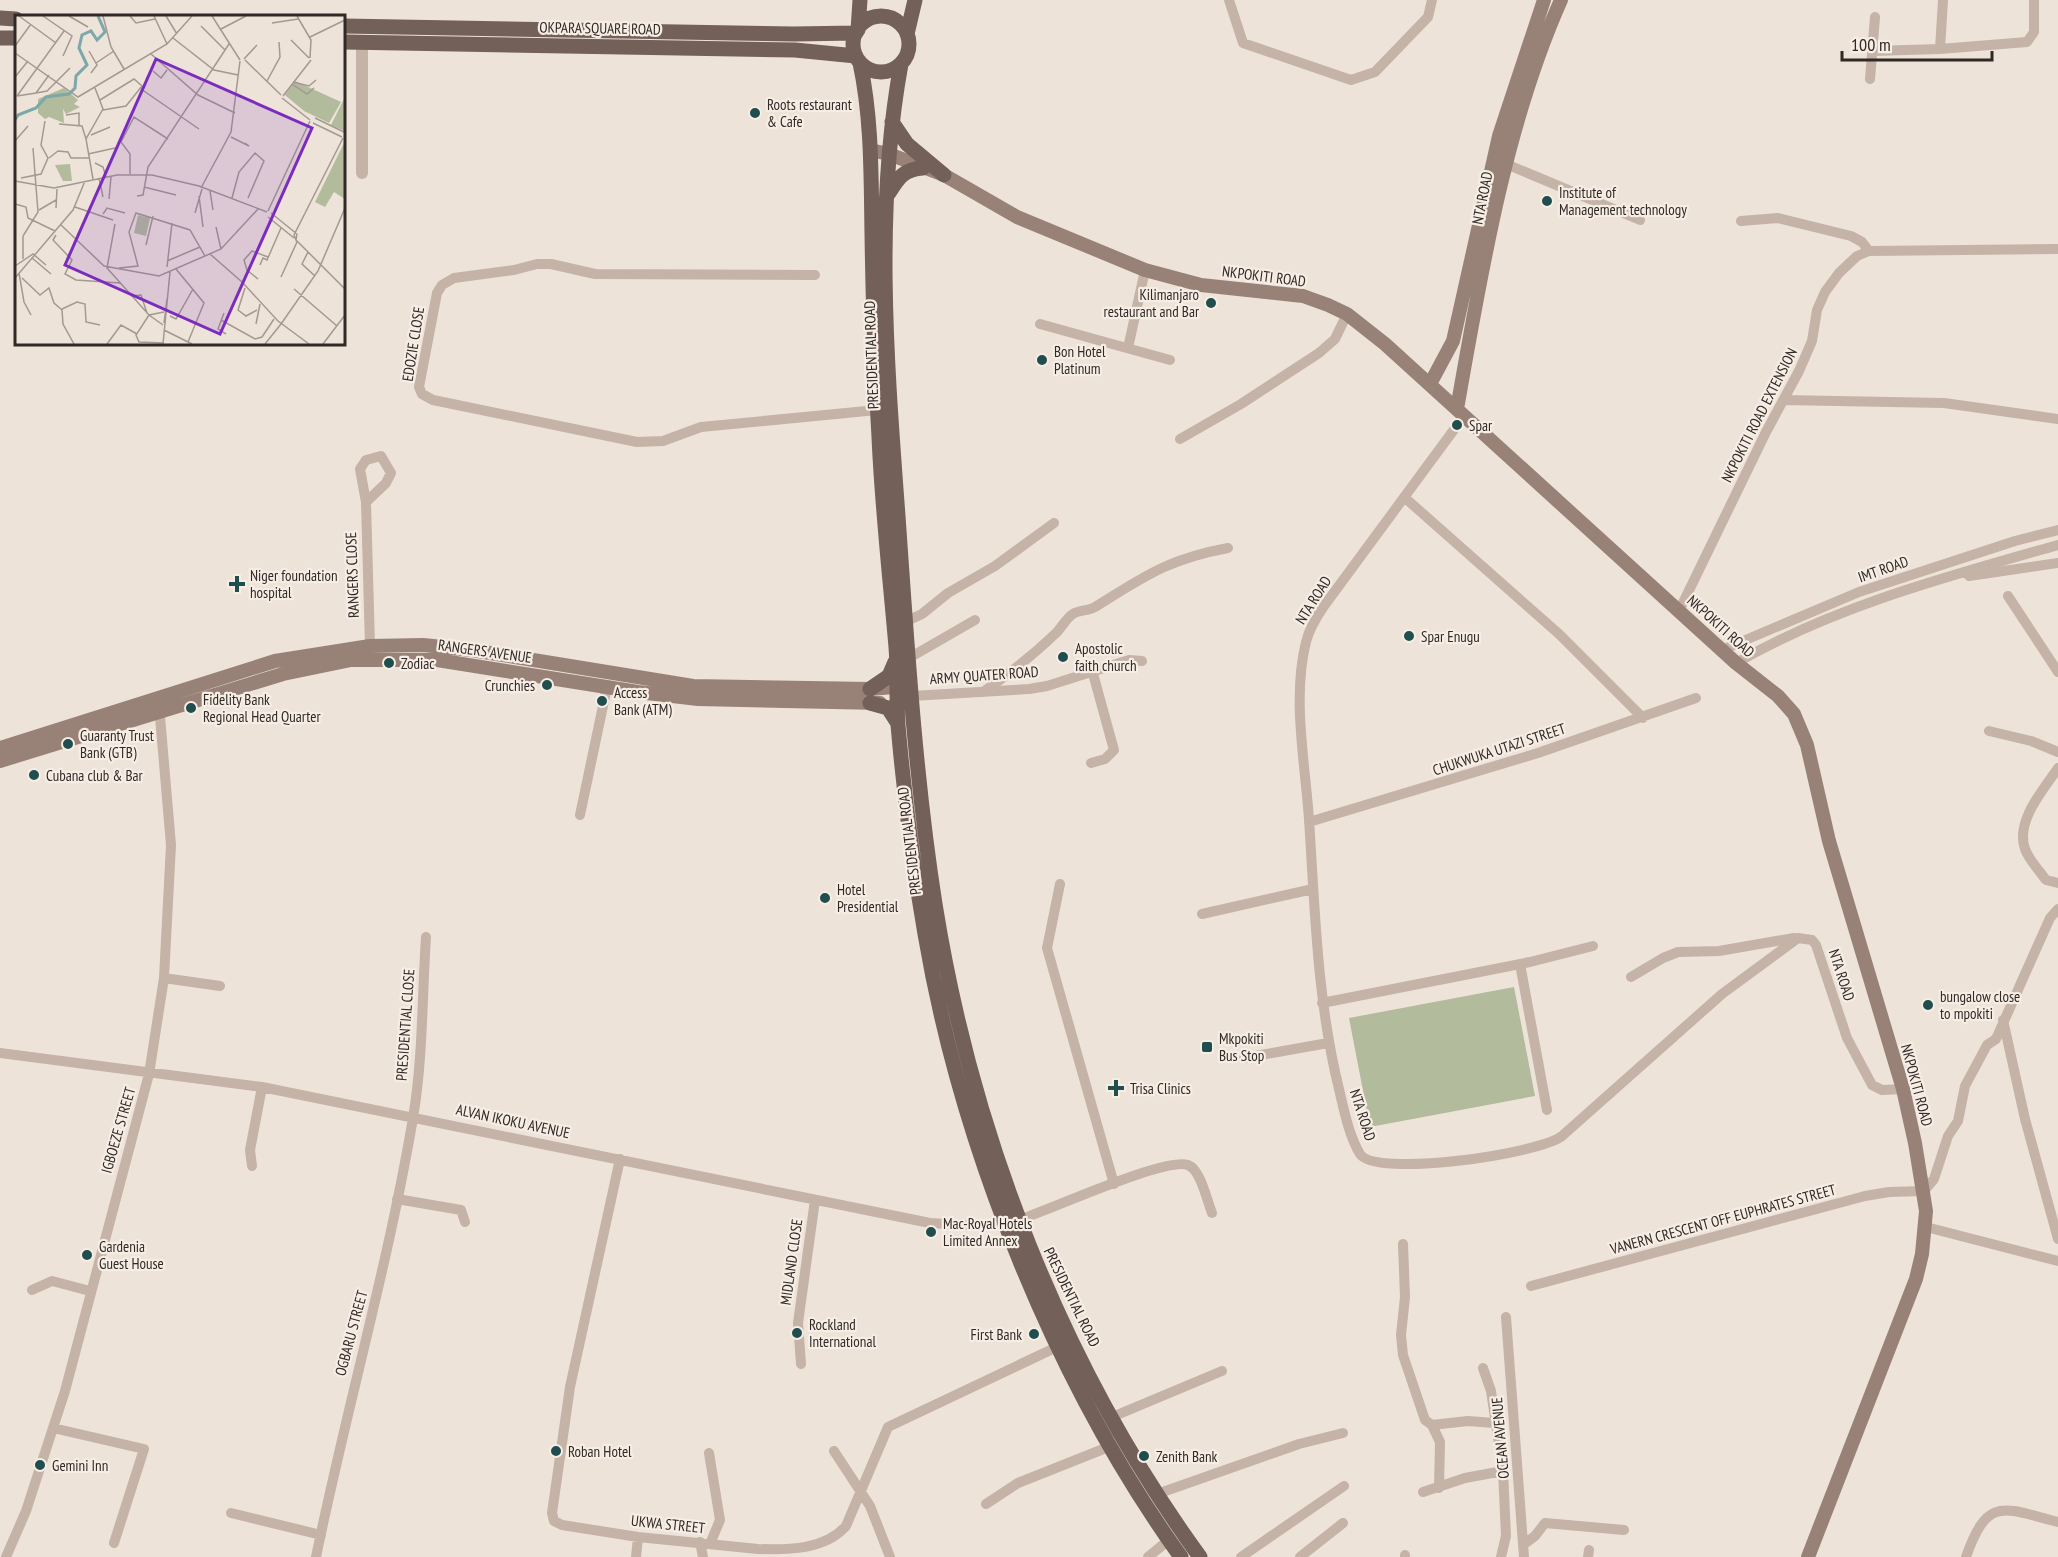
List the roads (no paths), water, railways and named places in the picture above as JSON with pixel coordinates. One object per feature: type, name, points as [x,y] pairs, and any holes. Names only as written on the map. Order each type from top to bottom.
[{"type":"main road","points":[[860,0],[854,45],[858,60],[876,72],[885,72],[901,64],[909,50],[907,34],[915,0]]},
{"type":"main road","name":"NTA ROAD","points":[[1430,384],[1453,341],[1499,136],[1544,0]]},
{"type":"main road","name":"NTA ROAD","points":[[1460,412],[1506,164],[1546,35],[1561,0]]},
{"type":"main road","points":[[857,31],[869,20],[884,17],[898,22],[907,34]]},
{"type":"main road","points":[[0,18],[15,19]]},
{"type":"main road","points":[[351,26],[362,42]]},
{"type":"main road","name":"OKPARA SQUARE ROAD","points":[[351,26],[794,34],[857,31]]},
{"type":"main road","name":"OKPARA SQUARE ROAD","points":[[345,42],[795,50],[858,60]]},
{"type":"main road","name":"PRESIDENTIAL ROAD","points":[[858,60],[865,85],[870,150],[878,410],[905,622],[903,656]]},
{"type":"main road","name":"PRESIDENTIAL ROAD","points":[[901,64],[889,154],[887,308],[891,518],[906,695],[935,903],[950,983],[1010,1221],[1111,1446],[1163,1517],[1200,1557]]},
{"type":"main road","points":[[892,122],[907,144],[944,175]]},
{"type":"main road","name":"NKPOKITI ROAD","points":[[870,150],[889,154],[944,175],[1045,230],[1145,270],[1201,285],[1303,296],[1347,314],[1368,329],[1430,384],[1736,663],[1778,696],[1800,724],[1832,852],[1903,1089],[1924,1191],[1926,1227],[1916,1279],[1808,1557]]},
{"type":"main road","points":[[889,193],[902,174],[914,168],[923,168]]},
{"type":"main road","name":"RANGERS AVENUE","points":[[0,748],[275,661],[370,646],[423,645],[472,650],[693,686],[870,696]]},
{"type":"main road","points":[[870,696],[893,672],[903,656]]},
{"type":"main road","name":"RANGERS AVENUE","points":[[0,761],[296,671],[362,660],[419,659],[459,662],[607,687],[698,699],[870,696]]},
{"type":"main road","points":[[870,696],[906,695]]},
{"type":"main road","name":"PRESIDENTIAL ROAD","points":[[906,695],[898,727],[925,935],[955,1065],[1010,1221],[1059,1346],[1075,1362],[1112,1417],[1156,1494],[1169,1540],[1181,1557]]},
{"type":"main road","points":[[870,696],[888,708],[898,727]]},
{"type":"street","points":[[1229,0],[1243,43],[1350,80],[1375,72],[1428,17],[1432,0]]},
{"type":"street","points":[[1940,49],[1943,0]]},
{"type":"street","points":[[1873,51],[1940,49],[2026,42],[2034,32],[2034,0]]},
{"type":"street","points":[[1870,79],[1875,17]]},
{"type":"street","points":[[362,42],[362,172]]},
{"type":"street","points":[[1506,164],[1640,219]]},
{"type":"street","points":[[1741,222],[1778,218],[1851,236],[1862,242],[1869,251],[2058,249]]},
{"type":"street","name":"NKPOKITI ROAD EXTENSION","points":[[1679,611],[1810,345],[1817,310],[1826,292],[1839,273],[1857,256],[1869,251]]},
{"type":"street","name":"EDOZIE CLOSE","points":[[815,275],[595,274],[551,264],[537,264],[514,270],[454,279],[442,285],[437,293],[419,387],[422,394],[433,400],[637,442],[663,441],[701,427],[878,410]]},
{"type":"street","points":[[1128,348],[1145,270]]},
{"type":"street","points":[[1180,439],[1241,404],[1319,353],[1335,339],[1347,314]]},
{"type":"street","points":[[1040,324],[1170,360]]},
{"type":"street","points":[[1783,400],[1944,403],[2058,419]]},
{"type":"street","name":"NTA ROAD","points":[[1460,412],[1404,497],[1324,606],[1311,626],[1305,643],[1301,680],[1302,725],[1322,1003],[1328,1042],[1347,1121],[1360,1155],[1376,1164],[1433,1163],[1479,1159],[1550,1143],[1562,1136],[1722,994],[1798,938],[1812,940],[1816,945],[1847,1038],[1872,1085],[1882,1090],[1903,1089]]},
{"type":"street","points":[[1404,497],[1559,634],[1643,717]]},
{"type":"street","name":"RANGERS CLOSE","points":[[366,502],[370,646]]},
{"type":"street","points":[[905,622],[922,614],[948,593],[994,566],[1054,523]]},
{"type":"street","name":"IMT ROAD","points":[[1722,650],[1859,592],[2014,541],[2058,530]]},
{"type":"street","name":"IMT ROAD","points":[[1736,663],[1801,629],[1949,577],[2058,545]]},
{"type":"street","points":[[983,692],[1020,666],[1061,629],[1072,614],[1092,609],[1159,567],[1183,558],[1228,548]]},
{"type":"street","points":[[1949,577],[1999,573],[2058,563]]},
{"type":"street","points":[[2008,596],[2058,672]]},
{"type":"street","points":[[903,656],[975,620]]},
{"type":"street","name":"ARMY QUATER ROAD","points":[[906,695],[983,692],[1047,686],[1129,660],[1142,661]]},
{"type":"street","points":[[1091,763],[1105,759],[1114,750],[1092,670]]},
{"type":"street","points":[[580,815],[607,687]]},
{"type":"street","name":"IGBOEZE STREET","points":[[6,1557],[26,1512],[53,1428],[149,1074],[164,978],[171,845],[161,712],[157,698]]},
{"type":"street","name":"CHUKWUKA UTAZI STREET","points":[[1309,822],[1456,779],[1696,698]]},
{"type":"street","points":[[1989,731],[2031,741],[2058,752]]},
{"type":"street","points":[[2058,768],[2031,810],[2023,834],[2028,854],[2046,880],[2058,883]]},
{"type":"street","points":[[1060,884],[1047,948],[1114,1184]]},
{"type":"street","points":[[1202,914],[1313,889]]},
{"type":"street","points":[[1924,1191],[1934,1179],[1948,1136],[1958,1121],[1965,1086],[1987,1045],[1996,1039],[2002,1020],[2050,918],[2058,909]]},
{"type":"street","name":"PRESIDENTIAL CLOSE","points":[[414,1116],[426,937]]},
{"type":"street","points":[[1632,977],[1663,958],[1678,952],[1719,951],[1798,938]]},
{"type":"street","points":[[1322,1003],[1520,964],[1593,946]]},
{"type":"street","points":[[1520,964],[1547,1110]]},
{"type":"street","points":[[164,978],[220,987]]},
{"type":"street","points":[[2002,1020],[2025,1119],[2058,1239]]},
{"type":"street","points":[[1244,1058],[1328,1042]]},
{"type":"street","name":"ALVAN IKOKU AVENUE","points":[[0,1053],[262,1087],[414,1116],[930,1223],[970,1225],[1010,1221],[1173,1165],[1190,1166],[1196,1172],[1212,1213]]},
{"type":"street","points":[[252,1166],[250,1150],[262,1087]]},
{"type":"street","name":"OGBARU STREET","points":[[316,1557],[414,1116]]},
{"type":"street","name":"UKWA STREET","points":[[620,1159],[570,1387],[552,1513],[554,1521],[562,1525],[638,1537],[777,1549],[826,1542],[836,1538],[846,1526],[859,1490],[888,1427],[1059,1346]]},
{"type":"street","name":"VANERN CRESCENT OFF EUPHRATES STREET","points":[[1531,1286],[1864,1196],[1889,1192],[1924,1191]]},
{"type":"street","points":[[397,1199],[461,1210],[465,1222]]},
{"type":"street","name":"MIDLAND CLOSE","points":[[801,1364],[800,1305],[815,1200]]},
{"type":"street","points":[[1926,1227],[2058,1261]]},
{"type":"street","points":[[1404,1244],[1405,1297],[1401,1335],[1402,1355],[1425,1420],[1432,1425],[1440,1442],[1439,1488]]},
{"type":"street","points":[[32,1290],[52,1281],[90,1291]]},
{"type":"street","name":"OCEAN AVENUE","points":[[1506,1317],[1524,1557]]},
{"type":"street","points":[[1483,1368],[1491,1391],[1503,1472],[1506,1536],[1502,1557]]},
{"type":"street","points":[[1112,1417],[1222,1371]]},
{"type":"street","points":[[1432,1425],[1468,1421],[1494,1423]]},
{"type":"street","points":[[53,1428],[144,1449],[114,1543]]},
{"type":"street","points":[[1156,1494],[1299,1444],[1343,1433]]},
{"type":"street","points":[[986,1504],[1018,1484],[1111,1446]]},
{"type":"street","points":[[834,1452],[870,1506],[890,1557]]},
{"type":"street","points":[[704,1557],[705,1543],[720,1520],[710,1453]]},
{"type":"street","points":[[1423,1492],[1465,1478],[1503,1472]]},
{"type":"street","points":[[1241,1557],[1344,1486]]},
{"type":"street","points":[[1966,1557],[1984,1519],[1992,1512],[2006,1509],[2058,1522]]},
{"type":"street","points":[[231,1513],[321,1535]]},
{"type":"street","points":[[1523,1545],[1535,1536],[1545,1522],[1624,1530]]},
{"type":"street","points":[[1300,1557],[1343,1523]]},
{"type":"street","points":[[636,1557],[638,1537]]},
{"type":"street","points":[[1148,1557],[1169,1540]]},
{"type":"place","name":"Roots restaurant & Cafe","points":[[755,113]]},
{"type":"place","name":"Institute of Management technology","points":[[1547,201]]},
{"type":"place","name":"Kilimanjaro restaurant and Bar","points":[[1211,303]]},
{"type":"place","name":"Bon Hotel Platinum","points":[[1042,360]]},
{"type":"place","name":"Spar","points":[[1457,425]]},
{"type":"place","name":"Niger foundation hospital","points":[[237,584]]},
{"type":"place","name":"Spar Enugu","points":[[1409,636]]},
{"type":"place","name":"Apostolic faith church","points":[[1063,657]]},
{"type":"place","name":"Zodiac","points":[[389,663]]},
{"type":"place","name":"Crunchies","points":[[547,685]]},
{"type":"place","name":"Access Bank (ATM)","points":[[602,701]]},
{"type":"place","name":"Fidelity Bank Regional Head Quarter","points":[[191,708]]},
{"type":"place","name":"Guaranty Trust Bank (GTB)","points":[[68,744]]},
{"type":"place","name":"Cubana club & Bar","points":[[34,775]]},
{"type":"place","name":"Hotel Presidential","points":[[825,898]]},
{"type":"place","name":"bungalow close to mpokiti","points":[[1928,1005]]},
{"type":"place","name":"Mkpokiti Bus Stop","points":[[1207,1047]]},
{"type":"place","name":"Trisa Clinics","points":[[1116,1088]]},
{"type":"place","name":"Mac-Royal Hotels Limited Annex","points":[[931,1232]]},
{"type":"place","name":"Gardenia Guest House","points":[[87,1255]]},
{"type":"place","name":"Rockland International","points":[[797,1333]]},
{"type":"place","name":"First Bank","points":[[1034,1334]]},
{"type":"place","name":"Roban Hotel","points":[[556,1451]]},
{"type":"place","name":"Zenith Bank","points":[[1144,1456]]},
{"type":"place","name":"Gemini Inn","points":[[40,1465]]}]
